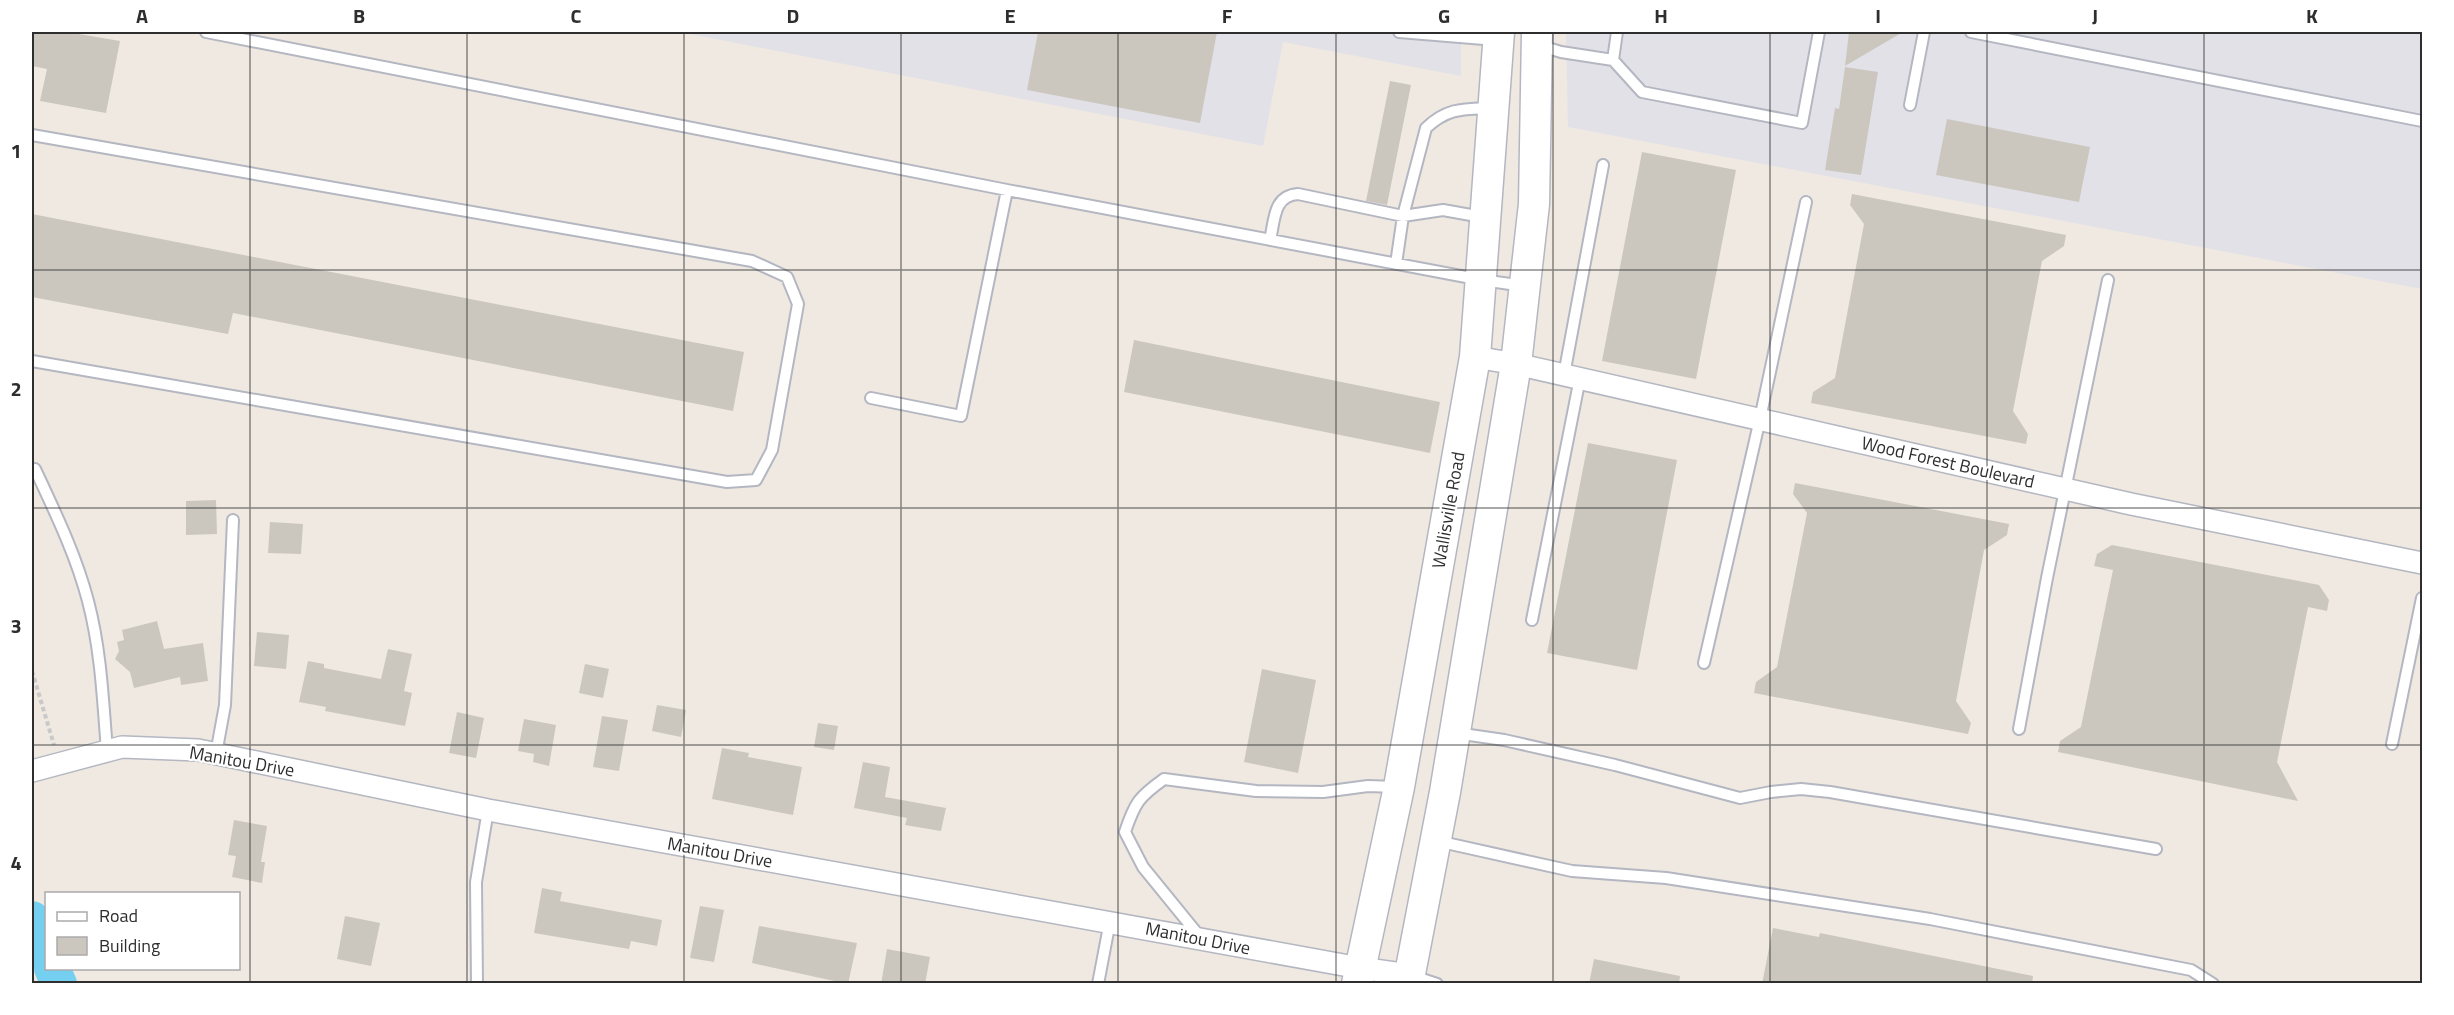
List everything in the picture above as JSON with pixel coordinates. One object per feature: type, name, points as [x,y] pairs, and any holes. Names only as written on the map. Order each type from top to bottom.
[{"type":"main road","points":[[1418,981],[1436,840],[1516,364],[1534,204],[1538,38],[1499,36]]},
{"type":"main road","name":"Wallisville Road","points":[[1359,976],[1399,787],[1475,357],[1499,36]]},
{"type":"main road","points":[[1399,787],[1445,792]]},
{"type":"street","name":"Wood Forest Boulevard","points":[[1475,357],[1516,364],[2067,489],[2422,563]]},
{"type":"street","name":"Manitou Drive","points":[[44,767],[122,747],[198,750],[488,810],[1201,938],[1359,976],[1418,981]]},
{"type":"lane","points":[[206,32],[1007,190],[1524,286]]},
{"type":"lane","points":[[1399,32],[1499,36]]},
{"type":"lane","points":[[1613,60],[1617,32]]},
{"type":"lane","points":[[1538,38],[1561,52],[1613,60],[1642,92],[1802,123],[1820,32]]},
{"type":"lane","points":[[1910,105],[1924,32]]},
{"type":"lane","points":[[1971,32],[2422,121]]},
{"type":"lane","points":[[1396,264],[1403,216],[1426,128],[1436,118],[1456,109],[1494,108]]},
{"type":"lane","points":[[32,135],[752,261],[787,277],[798,304],[772,450],[756,480],[727,482],[32,361]]},
{"type":"lane","points":[[1532,620],[1572,377],[1603,165]]},
{"type":"lane","points":[[871,398],[961,416],[1007,190]]},
{"type":"lane","points":[[1270,240],[1278,203],[1287,195],[1298,194],[1403,216],[1443,210],[1486,218]]},
{"type":"lane","points":[[1704,663],[1761,419],[1806,202]]},
{"type":"lane","points":[[2019,729],[2108,280]]},
{"type":"lane","points":[[35,469],[69,543],[88,600],[98,648],[107,751]]},
{"type":"lane","points":[[216,754],[225,705],[233,520]]},
{"type":"lane","points":[[2392,744],[2422,598]]},
{"type":"lane","points":[[1455,733],[1504,740],[1582,757],[1740,798],[1801,789],[1830,792],[2156,849]]},
{"type":"lane","points":[[1201,938],[1143,867],[1125,832],[1134,805],[1164,778],[1256,791],[1323,792],[1368,786],[1399,787]]},
{"type":"lane","points":[[477,984],[476,882],[488,810]]},
{"type":"lane","points":[[1436,840],[1572,870],[1666,878],[1930,919],[2191,970],[2213,984]]},
{"type":"lane","points":[[1098,984],[1110,921]]},
{"type":"path","points":[[32,671],[44,767]]},
{"type":"shaded area","points":[[680,32],[1461,32],[1461,76],[1283,42],[1263,146]]},
{"type":"shaded area","points":[[1566,32],[2422,32],[2422,289],[1568,127]]},
{"type":"building","points":[[32,32],[67,32],[120,41],[106,113],[40,101],[47,69],[32,66]]},
{"type":"building","points":[[1038,32],[1217,32],[1200,123],[1027,90]]},
{"type":"building","points":[[1849,32],[1903,32],[1845,66]]},
{"type":"building","points":[[1845,67],[1878,72],[1861,175],[1825,170],[1835,108],[1839,109]]},
{"type":"building","points":[[1390,81],[1411,85],[1387,205],[1366,201]]},
{"type":"building","points":[[1947,119],[2090,147],[2079,202],[1936,175]]},
{"type":"building","points":[[1642,152],[1736,170],[1696,379],[1602,361]]},
{"type":"building","points":[[1852,194],[2066,235],[2064,246],[2042,261],[2013,411],[2028,434],[2026,444],[1811,403],[1813,392],[1835,378],[1864,224],[1850,205]]},
{"type":"building","points":[[32,214],[744,352],[733,411],[233,313],[228,334],[32,297]]},
{"type":"building","points":[[1134,340],[1440,402],[1430,453],[1124,392]]},
{"type":"building","points":[[1588,443],[1677,460],[1637,670],[1547,653]]},
{"type":"building","points":[[1795,483],[2009,524],[2007,535],[1984,550],[1956,701],[1971,723],[1968,734],[1754,693],[1756,682],[1777,667],[1807,513],[1793,494]]},
{"type":"building","points":[[216,500],[217,534],[186,535],[186,501]]},
{"type":"building","points":[[270,522],[303,524],[301,554],[268,553]]},
{"type":"building","points":[[2112,545],[2319,585],[2329,600],[2327,611],[2308,607],[2277,762],[2298,801],[2058,752],[2060,741],[2081,727],[2113,570],[2094,566],[2097,554]]},
{"type":"building","points":[[157,621],[164,649],[203,643],[208,681],[181,685],[180,677],[134,688],[130,672],[115,659],[119,651],[117,642],[124,640],[122,630]]},
{"type":"building","points":[[257,632],[289,635],[286,669],[254,666]]},
{"type":"building","points":[[388,649],[412,654],[404,691],[412,693],[405,726],[325,711],[326,707],[299,702],[308,661],[324,664],[324,668],[381,679]]},
{"type":"building","points":[[585,664],[609,669],[603,698],[579,693]]},
{"type":"building","points":[[1262,669],[1316,680],[1298,773],[1244,762]]},
{"type":"building","points":[[657,705],[686,710],[681,737],[652,731]]},
{"type":"building","points":[[457,712],[484,718],[476,758],[449,753]]},
{"type":"building","points":[[602,716],[628,720],[619,771],[593,767]]},
{"type":"building","points":[[524,719],[556,725],[549,766],[533,762],[534,754],[518,751]]},
{"type":"building","points":[[818,723],[838,726],[834,750],[814,747]]},
{"type":"building","points":[[722,748],[749,753],[748,757],[802,767],[793,815],[712,799]]},
{"type":"building","points":[[863,762],[890,767],[885,797],[946,808],[941,831],[905,825],[907,818],[854,808]]},
{"type":"building","points":[[234,820],[267,826],[261,862],[265,862],[262,883],[232,877],[236,856],[228,855]]},
{"type":"building","points":[[542,888],[562,892],[560,901],[662,920],[657,946],[631,941],[629,949],[534,933]]},
{"type":"building","points":[[700,906],[724,910],[714,962],[690,958]]},
{"type":"building","points":[[345,916],[380,923],[371,966],[337,959]]},
{"type":"building","points":[[759,926],[857,943],[848,984],[752,963]]},
{"type":"building","points":[[1773,928],[1819,937],[1820,933],[2033,976],[2032,984],[1762,984]]},
{"type":"building","points":[[887,949],[930,957],[925,984],[902,981],[902,984],[881,984]]},
{"type":"building","points":[[1594,959],[1680,976],[1679,984],[1589,984]]},
{"type":"waterway","points":[[32,919],[45,952]]},
{"type":"waterway","points":[[53,970],[59,984]]}]
